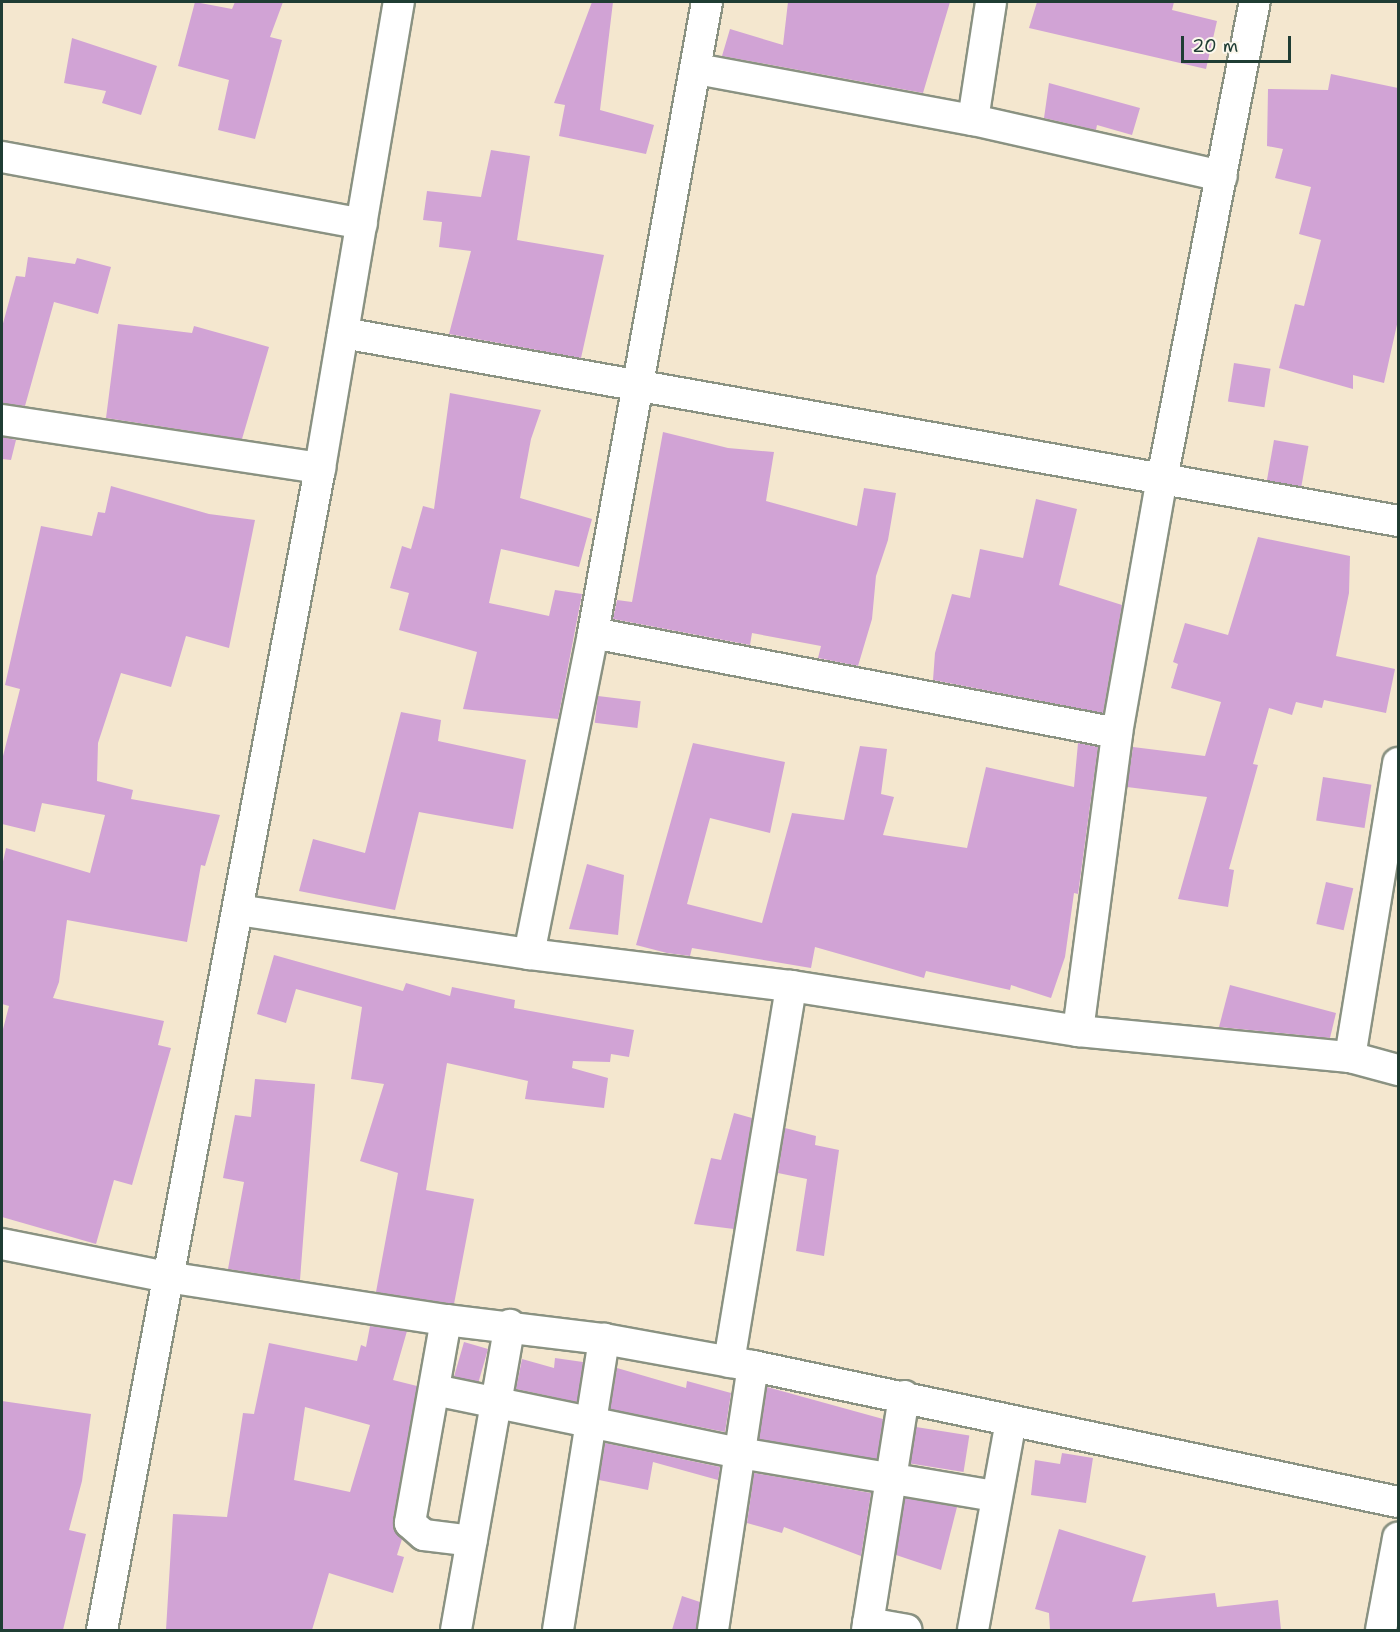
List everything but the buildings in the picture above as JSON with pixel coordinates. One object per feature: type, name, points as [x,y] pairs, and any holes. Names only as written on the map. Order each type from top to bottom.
[{"type":"street","points":[[102,1630],[320,468],[399,2]]},
{"type":"street","points":[[529,954],[593,633],[707,2]]},
{"type":"street","points":[[973,120],[991,2]]},
{"type":"street","points":[[1078,1031],[1117,733],[1162,479],[1255,2]]},
{"type":"street","points":[[696,69],[973,120],[1222,176]]},
{"type":"street","points":[[2,157],[362,224]]},
{"type":"street","points":[[343,333],[1398,521]]},
{"type":"street","points":[[2,420],[320,468]]},
{"type":"street","points":[[593,633],[1117,733]]},
{"type":"street","points":[[1350,1057],[1398,763]]},
{"type":"street","points":[[238,910],[529,954],[791,986],[1078,1031],[1350,1057],[1398,1070]]},
{"type":"street","points":[[713,1630],[740,1453],[741,1364],[791,986]]},
{"type":"street","points":[[2,1244],[167,1277],[446,1320],[510,1325],[604,1339],[741,1364],[904,1396],[1011,1421],[1398,1502]]},
{"type":"street","points":[[446,1320],[410,1523],[424,1534],[472,1541]]},
{"type":"street","points":[[456,1630],[494,1403],[510,1325]]},
{"type":"street","points":[[558,1630],[589,1422],[604,1339]]},
{"type":"street","points":[[435,1390],[740,1453],[994,1497]]},
{"type":"street","points":[[904,1396],[867,1627],[906,1630]]},
{"type":"street","points":[[973,1630],[994,1497],[1011,1421]]},
{"type":"street","points":[[1381,1630],[1398,1538]]}]
